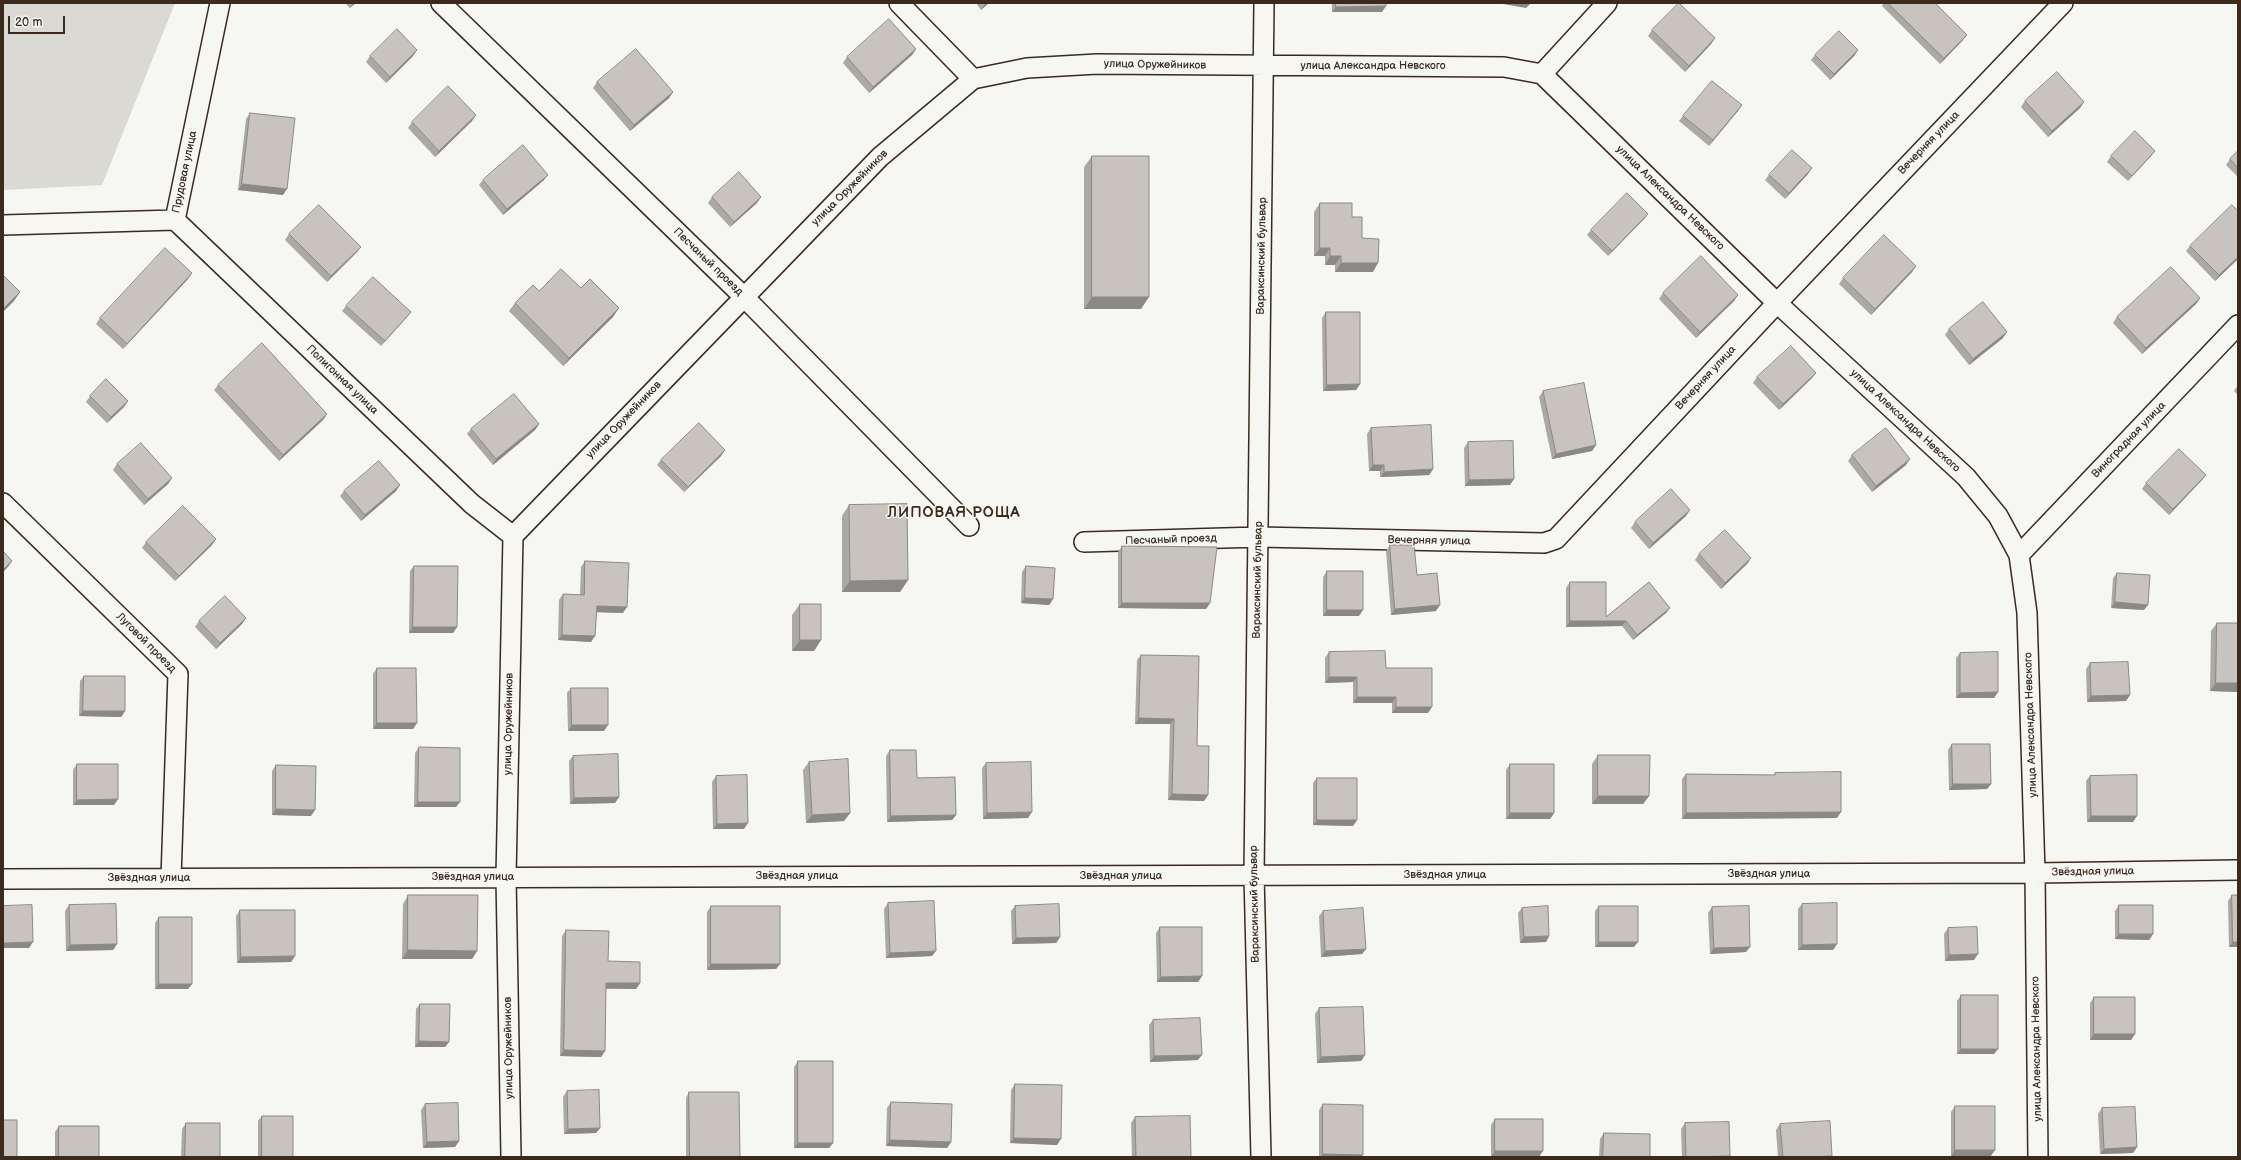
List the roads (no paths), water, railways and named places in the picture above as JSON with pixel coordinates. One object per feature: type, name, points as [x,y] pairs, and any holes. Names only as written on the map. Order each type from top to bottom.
[{"type":"street","name":"Прудовая улица","points":[[3,225],[175,220],[220,3]]},
{"type":"street","name":"Песчаный проезд","points":[[441,3],[743,296],[969,526]]},
{"type":"street","points":[[900,3],[973,79]]},
{"type":"street","name":"Вараксинский бульвар","points":[[1261,1157],[1254,875],[1264,3]]},
{"type":"street","points":[[1542,74],[1607,3]]},
{"type":"street","name":"Вечерняя улица","points":[[1259,537],[1544,544],[1556,539],[1777,303],[2063,3]]},
{"type":"street","name":"улица Оружейников","points":[[511,1157],[506,877],[513,536],[743,296],[880,157],[973,79],[1027,68],[1097,64],[1264,66]]},
{"type":"street","name":"улица Александра Невского","points":[[1264,66],[1504,67],[1542,74],[1777,303],[1966,477],[1998,516],[2019,555],[2028,613],[2035,873],[2038,1157]]},
{"type":"street","name":"Полигонная улица","points":[[175,220],[472,504],[513,536]]},
{"type":"street","name":"Виноградная улица","points":[[2019,555],[2238,325]]},
{"type":"street","name":"Луговой проезд","points":[[3,503],[178,674],[171,878]]},
{"type":"street","name":"Песчаный проезд","points":[[1084,542],[1259,537]]},
{"type":"street","name":"Звёздная улица","points":[[3,879],[2035,873],[2238,870]]},
{"type":"district","name":"ЛИПОВАЯ РОЩА","points":[[954,513]]}]
